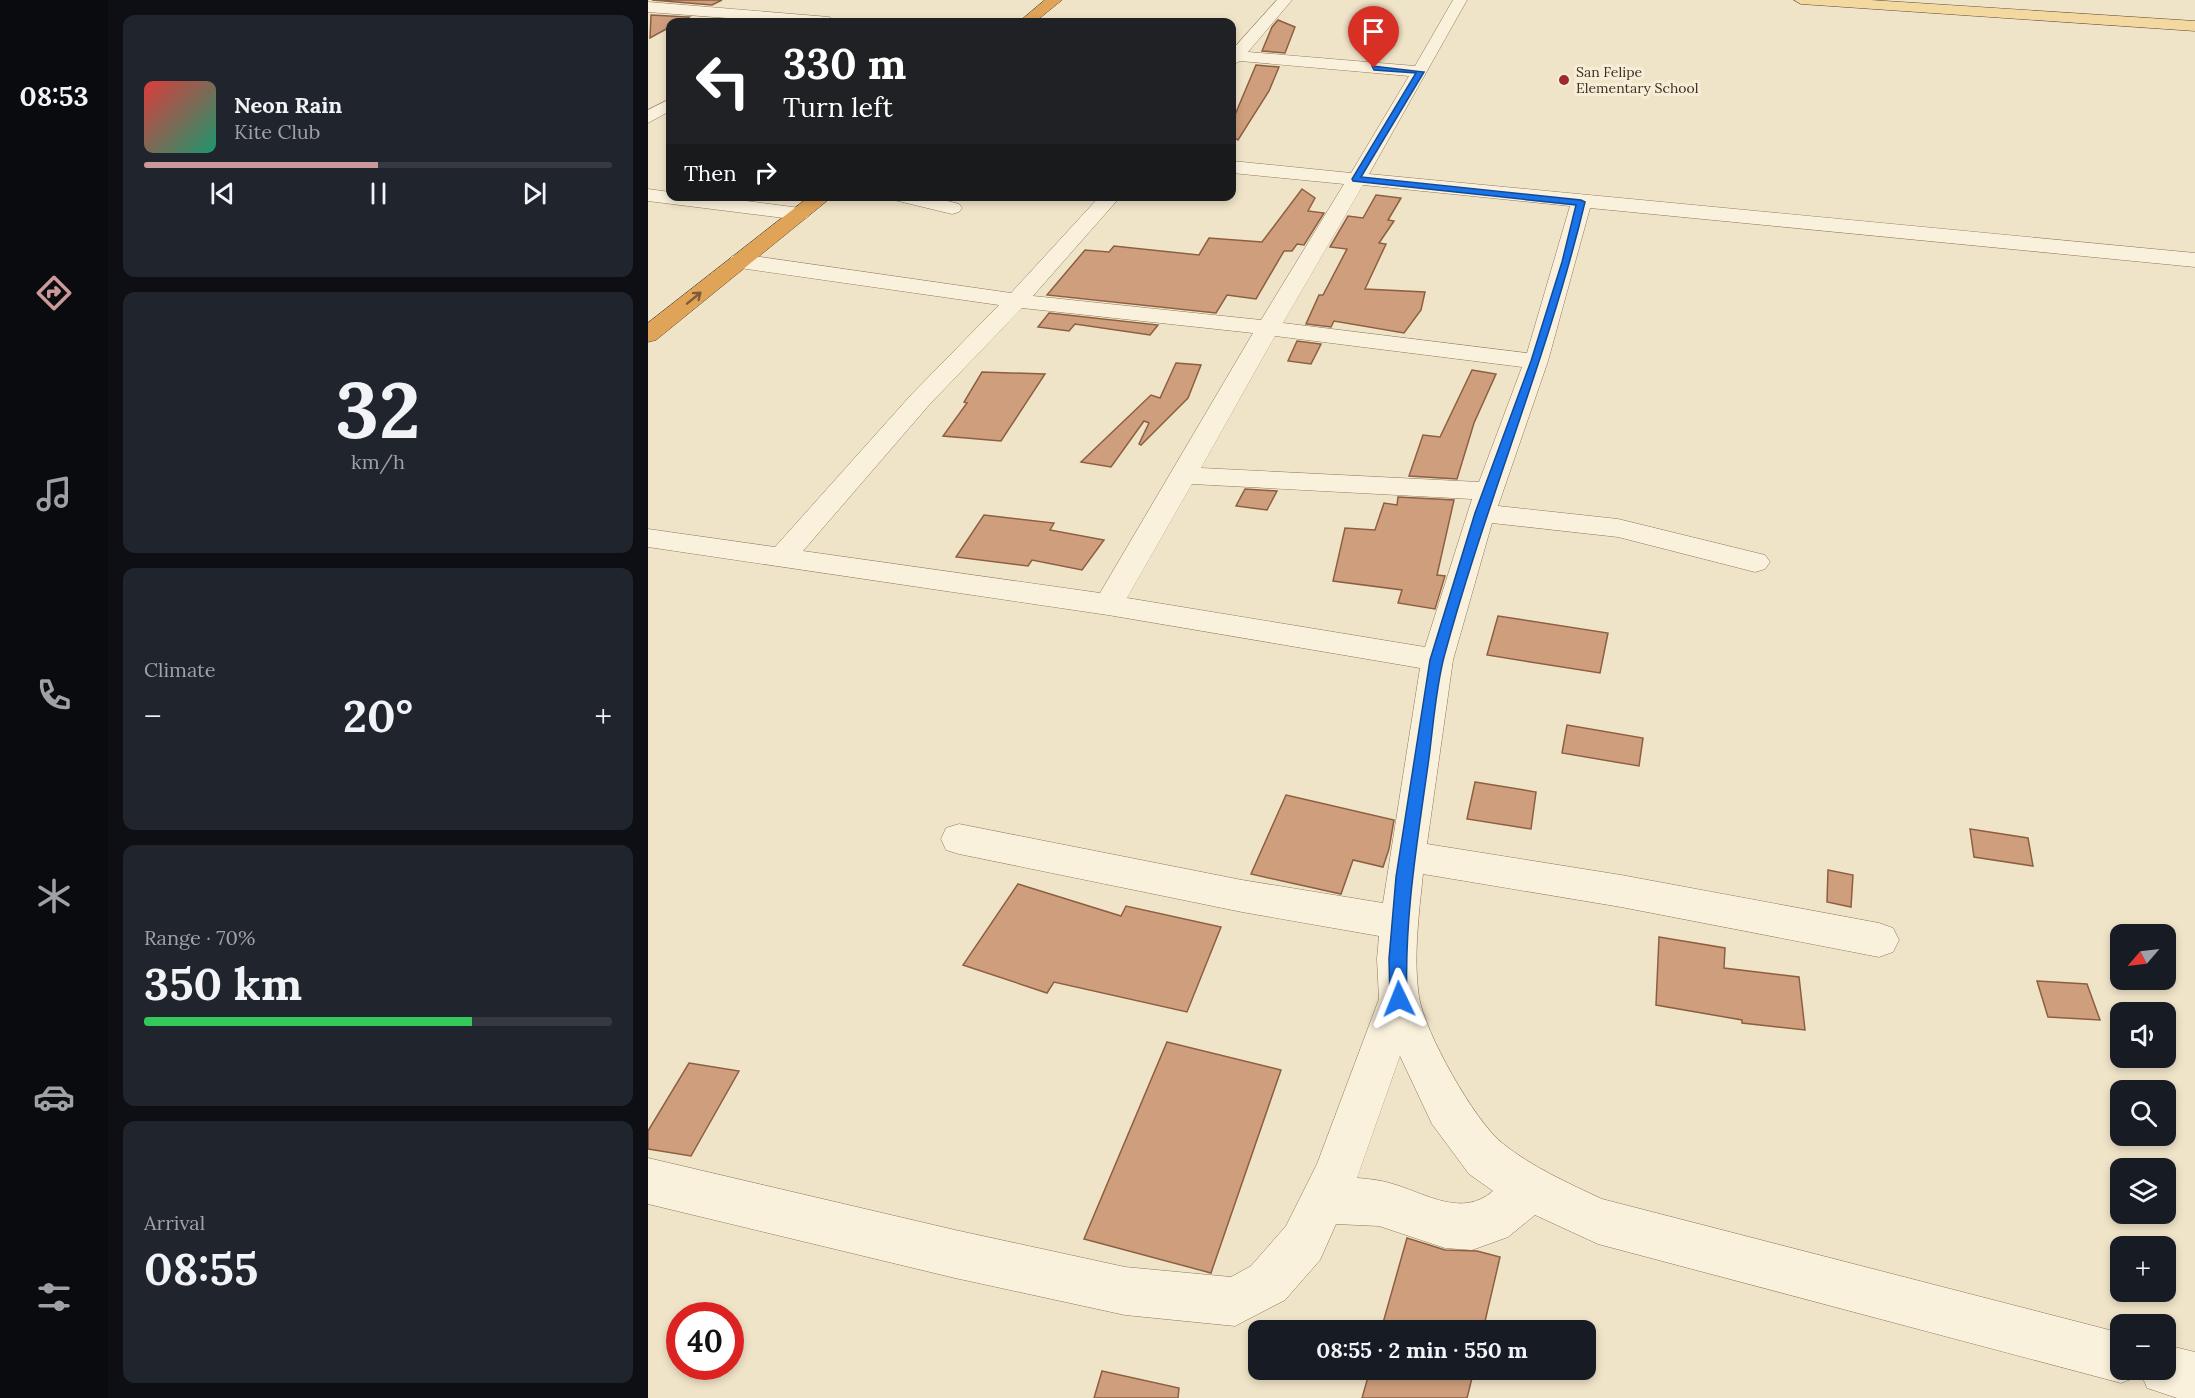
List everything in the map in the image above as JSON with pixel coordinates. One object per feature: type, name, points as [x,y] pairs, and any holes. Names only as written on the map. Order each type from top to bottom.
[{"type":"highway","points":[[1033,18],[1061,2]]},
{"type":"highway","points":[[1049,18],[1061,2]]},
{"type":"highway","points":[[648,314],[794,207],[810,201]]},
{"type":"highway","points":[[648,335],[740,261],[794,207]]},
{"type":"main road","points":[[1801,0],[2195,26]]},
{"type":"street","points":[[651,9],[672,0]]},
{"type":"street","points":[[1236,54],[1284,0]]},
{"type":"street","points":[[1108,605],[1460,0]]},
{"type":"street","points":[[813,18],[834,5]]},
{"type":"street","points":[[651,9],[758,18]]},
{"type":"street","points":[[1236,57],[1420,72]]},
{"type":"street","points":[[1236,167],[2195,260]]},
{"type":"street","points":[[648,195],[666,196]]},
{"type":"street","points":[[721,201],[794,207]]},
{"type":"street","points":[[922,201],[952,208]]},
{"type":"street","points":[[781,558],[920,400],[1016,301],[1106,201]]},
{"type":"street","points":[[1581,202],[1566,262],[1536,361],[1485,502],[1437,660],[1408,856],[1397,959],[1399,999],[1420,1057],[1447,1109],[1485,1158],[1529,1188],[1598,1221],[2110,1355]]},
{"type":"street","points":[[740,261],[1016,301],[1268,328],[1536,361]]},
{"type":"street","points":[[1183,475],[1485,502],[1618,528],[1755,562]]},
{"type":"street","points":[[648,538],[1108,605],[1437,660]]},
{"type":"street","points":[[958,838],[1242,896],[1400,923]]},
{"type":"street","points":[[1408,856],[1621,891],[1879,940]]},
{"type":"street","points":[[648,1181],[955,1254],[1125,1291],[1235,1302],[1268,1283],[1303,1243],[1336,1174],[1399,999]]},
{"type":"street","points":[[1323,1200],[1379,1203],[1407,1210],[1440,1224],[1461,1228],[1488,1222],[1529,1188]]},
{"type":"street","points":[[2176,1373],[2195,1377]]},
{"type":"building","points":[[652,0],[722,0],[712,5]]},
{"type":"building","points":[[651,15],[689,17],[666,18],[666,29],[650,38]]},
{"type":"building","points":[[1278,20],[1295,27],[1285,53],[1262,51],[1272,27]]},
{"type":"building","points":[[1256,65],[1279,67],[1269,91],[1238,140],[1236,139],[1236,112]]},
{"type":"building","points":[[1302,189],[1315,198],[1308,211],[1324,213],[1304,245],[1297,244],[1292,251],[1284,251],[1256,299],[1227,295],[1216,313],[1047,295],[1085,250],[1109,252],[1114,246],[1199,255],[1209,238],[1262,242]]},
{"type":"building","points":[[1376,195],[1401,198],[1388,220],[1394,221],[1379,243],[1386,244],[1365,289],[1425,292],[1421,310],[1404,333],[1334,321],[1331,327],[1306,324],[1319,295],[1323,295],[1347,249],[1330,247],[1348,216],[1363,218]]},
{"type":"building","points":[[1049,313],[1158,325],[1150,335],[1075,324],[1069,331],[1038,327]]},
{"type":"building","points":[[1297,341],[1321,344],[1311,364],[1288,361]]},
{"type":"building","points":[[1176,363],[1201,365],[1188,398],[1141,445],[1139,444],[1149,423],[1144,421],[1111,467],[1081,462],[1151,395],[1160,398]]},
{"type":"building","points":[[1472,370],[1496,374],[1474,423],[1457,479],[1409,476],[1423,435],[1440,437]]},
{"type":"building","points":[[982,372],[1045,374],[1001,441],[943,436],[967,403],[964,402]]},
{"type":"building","points":[[1245,489],[1277,491],[1267,510],[1236,506]]},
{"type":"building","points":[[1398,497],[1454,500],[1437,575],[1445,576],[1435,609],[1398,603],[1402,590],[1333,581],[1345,528],[1375,530],[1384,503],[1397,505]]},
{"type":"building","points":[[984,515],[1054,523],[1050,530],[1104,540],[1082,570],[1032,560],[1028,566],[956,557]]},
{"type":"building","points":[[1498,616],[1608,633],[1600,673],[1487,655]]},
{"type":"building","points":[[1567,725],[1643,738],[1639,766],[1562,753]]},
{"type":"building","points":[[1475,782],[1536,792],[1531,829],[1467,819]]},
{"type":"building","points":[[1286,795],[1394,820],[1383,867],[1353,860],[1341,894],[1251,874]]},
{"type":"building","points":[[1970,829],[2028,838],[2033,866],[1974,857]]},
{"type":"building","points":[[1828,870],[1853,875],[1851,907],[1827,902]]},
{"type":"building","points":[[1018,884],[1121,916],[1126,906],[1221,927],[1187,1012],[1054,982],[1047,993],[963,965]]},
{"type":"building","points":[[1659,937],[1725,948],[1724,968],[1799,977],[1805,1030],[1742,1023],[1742,1020],[1656,1005]]},
{"type":"building","points":[[2037,981],[2087,984],[2100,1020],[2048,1017]]},
{"type":"building","points":[[1167,1042],[1281,1070],[1211,1273],[1084,1239]]},
{"type":"building","points":[[689,1063],[739,1071],[691,1156],[648,1149],[648,1131]]},
{"type":"building","points":[[1407,1238],[1445,1250],[1477,1251],[1500,1257],[1485,1320],[1384,1320]]},
{"type":"building","points":[[1102,1371],[1179,1388],[1178,1398],[1094,1398]]},
{"type":"building","points":[[1367,1380],[1472,1380],[1467,1398],[1362,1398]]},
{"type":"place","name":"San Felipe Elementary School","points":[[1564,80]]},
{"type":"route","points":[[1374,68],[1420,72],[1356,179],[1581,202],[1566,262],[1536,361],[1481,513],[1437,660],[1404,877],[1397,959],[1399,999]]}]
